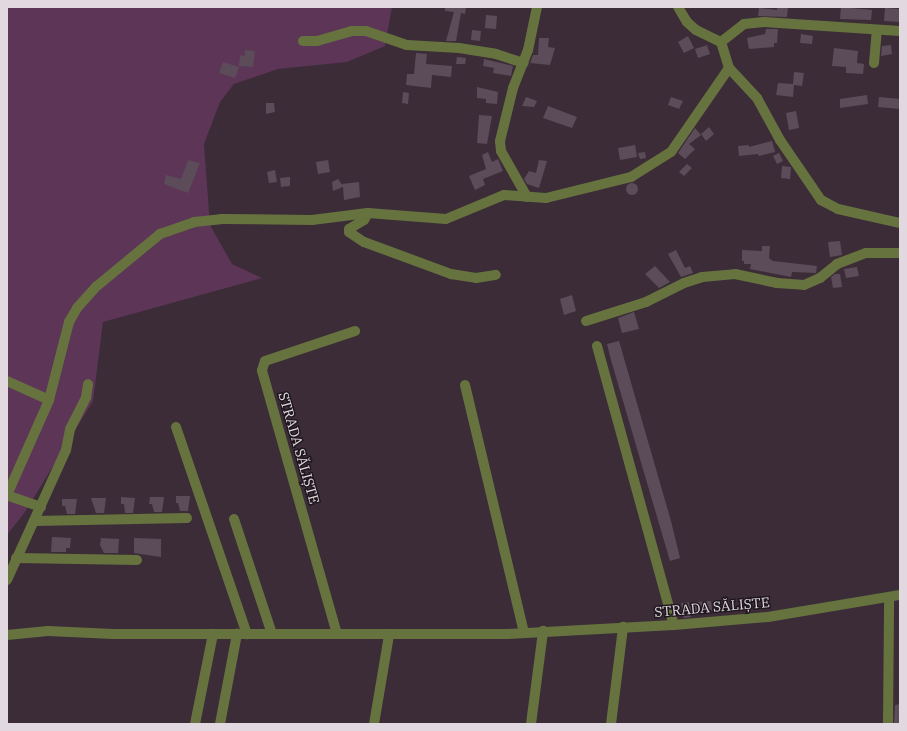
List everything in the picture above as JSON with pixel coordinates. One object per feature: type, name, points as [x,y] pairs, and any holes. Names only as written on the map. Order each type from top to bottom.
[{"type":"street","points":[[527,197],[501,151],[500,141],[513,88],[524,63],[537,7]]},
{"type":"street","points":[[678,7],[687,22],[696,30],[721,42],[729,68],[757,98],[780,140],[821,200],[838,209],[900,223]]},
{"type":"street","points":[[721,42],[744,24],[764,22],[800,23],[877,31],[900,31]]},
{"type":"street","points":[[303,41],[317,41],[352,31],[366,31],[399,44],[459,48],[496,54],[524,63]]},
{"type":"street","points":[[874,63],[877,31]]},
{"type":"street","points":[[41,507],[7,495],[50,400],[69,322],[77,308],[97,286],[160,234],[175,228],[221,219],[312,220],[368,213],[446,219],[504,195],[546,198],[614,182],[631,177],[652,166],[671,152],[729,68]]},
{"type":"street","points":[[368,213],[364,220],[349,229],[354,237],[364,242],[451,274],[476,278],[496,276]]},
{"type":"street","points":[[586,321],[646,302],[684,283],[702,277],[736,274],[776,283],[804,285],[820,278],[837,264],[866,253],[900,252]]},
{"type":"street","name":"STRADA SĂLIȘTE","points":[[337,634],[262,370],[265,361],[355,331]]},
{"type":"street","points":[[597,346],[674,625]]},
{"type":"street","points":[[7,381],[50,400]]},
{"type":"street","points":[[7,580],[66,450],[70,429],[86,397],[88,384]]},
{"type":"street","points":[[465,385],[524,633]]},
{"type":"street","points":[[176,427],[242,634],[220,724]]},
{"type":"street","points":[[34,521],[187,518]]},
{"type":"street","points":[[234,519],[272,634]]},
{"type":"street","points":[[16,558],[137,560]]},
{"type":"street","name":"STRADA SĂLIȘTE","points":[[7,635],[48,630],[212,634],[389,635],[524,633],[674,625],[807,612],[900,595]]},
{"type":"street","points":[[888,724],[889,597]]},
{"type":"street","points":[[611,724],[623,627]]},
{"type":"street","points":[[531,724],[543,631]]},
{"type":"street","points":[[195,724],[212,634]]},
{"type":"street","points":[[374,724],[389,635]]},
{"type":"shaded area","points":[[7,7],[392,7],[385,46],[347,62],[278,69],[234,84],[220,102],[204,144],[210,225],[232,264],[262,278],[103,322],[93,401],[25,512],[7,535]]},
{"type":"building","points":[[445,7],[466,7],[465,14],[461,13],[456,41],[446,41],[454,12],[445,11]]},
{"type":"building","points":[[777,7],[788,7],[787,17],[758,16],[759,8],[777,10]]},
{"type":"building","points":[[841,7],[872,10],[871,20],[840,19]]},
{"type":"building","points":[[885,8],[900,9],[900,22],[884,21]]},
{"type":"building","points":[[486,15],[497,16],[496,29],[485,28]]},
{"type":"building","points":[[766,29],[778,29],[777,43],[774,43],[774,47],[749,49],[747,38],[765,34]]},
{"type":"building","points":[[472,30],[481,31],[480,41],[471,40]]},
{"type":"building","points":[[801,34],[813,36],[812,44],[800,43]]},
{"type":"building","points":[[688,36],[694,48],[684,53],[678,42]]},
{"type":"building","points":[[539,38],[549,38],[548,47],[555,48],[550,65],[530,63],[533,55],[538,55]]},
{"type":"building","points":[[707,45],[710,54],[698,58],[695,49]]},
{"type":"building","points":[[891,45],[892,54],[881,56],[882,46]]},
{"type":"building","points":[[834,48],[858,51],[857,63],[864,64],[863,74],[846,73],[846,67],[832,66]]},
{"type":"building","points":[[245,50],[255,51],[253,67],[239,66],[240,55],[245,56]]},
{"type":"building","points":[[416,53],[427,54],[426,64],[452,66],[451,77],[432,75],[431,88],[406,85],[407,74],[414,74]]},
{"type":"building","points":[[457,57],[466,58],[465,64],[456,64]]},
{"type":"building","points":[[484,59],[513,66],[511,76],[493,73],[494,68],[483,66]]},
{"type":"building","points":[[223,62],[239,67],[235,78],[219,73]]},
{"type":"building","points":[[794,72],[804,73],[802,86],[794,85],[793,97],[776,95],[778,83],[793,84]]},
{"type":"building","points":[[477,87],[498,92],[497,104],[486,103],[486,99],[477,98]]},
{"type":"building","points":[[403,92],[409,93],[408,104],[402,103]]},
{"type":"building","points":[[867,95],[868,104],[840,108],[840,99]]},
{"type":"building","points":[[526,97],[537,101],[534,107],[522,106]]},
{"type":"building","points":[[671,97],[683,101],[679,109],[668,105]]},
{"type":"building","points":[[879,97],[900,99],[900,109],[878,107]]},
{"type":"building","points":[[266,103],[274,103],[275,112],[266,114]]},
{"type":"building","points":[[548,106],[577,117],[572,128],[543,118]]},
{"type":"building","points":[[796,111],[799,128],[789,130],[786,113]]},
{"type":"building","points":[[479,115],[492,116],[487,144],[477,143]]},
{"type":"building","points":[[709,127],[714,134],[706,141],[701,134]]},
{"type":"building","points":[[695,128],[701,135],[689,144],[695,149],[685,159],[678,153]]},
{"type":"building","points":[[772,141],[775,152],[759,156],[758,154],[739,156],[738,146],[749,145],[749,147]]},
{"type":"building","points":[[635,145],[637,157],[620,160],[618,148]]},
{"type":"building","points":[[488,152],[492,162],[498,159],[503,171],[483,179],[485,185],[475,190],[469,176],[486,169],[482,155]]},
{"type":"building","points":[[645,152],[646,158],[640,159],[638,153]]},
{"type":"building","points":[[779,153],[783,161],[777,164],[773,156]]},
{"type":"building","points":[[188,160],[200,163],[188,193],[164,184],[166,175],[181,179]]},
{"type":"building","points":[[328,160],[330,172],[318,174],[316,162]]},
{"type":"building","points":[[539,160],[547,161],[539,188],[527,184],[524,179],[529,171],[536,173]]},
{"type":"building","points":[[687,164],[692,168],[684,176],[679,172]]},
{"type":"building","points":[[782,166],[791,167],[790,179],[781,178]]},
{"type":"building","points":[[275,170],[277,182],[269,183],[267,172]]},
{"type":"building","points":[[290,177],[290,186],[281,187],[280,178]]},
{"type":"building","points":[[338,179],[343,186],[342,184],[359,182],[360,197],[344,200],[343,187],[333,191],[332,182]]},
{"type":"building","points":[[630,183],[634,183],[638,189],[634,195],[630,195],[626,191],[626,187]]},
{"type":"building","points":[[840,241],[842,255],[830,257],[828,242]]},
{"type":"building","points":[[762,246],[770,246],[769,258],[773,261],[817,266],[816,273],[792,272],[791,277],[750,269],[751,264],[744,264],[744,261],[742,261],[742,250],[762,251]]},
{"type":"building","points":[[676,250],[685,268],[690,266],[693,273],[681,277],[668,254]]},
{"type":"building","points":[[655,266],[670,282],[659,288],[645,274]]},
{"type":"building","points":[[857,267],[859,276],[846,278],[844,269]]},
{"type":"building","points":[[835,274],[840,274],[842,287],[833,288],[831,277]]},
{"type":"building","points":[[572,295],[576,311],[564,315],[560,299]]},
{"type":"building","points":[[634,312],[639,329],[622,333],[618,318]]},
{"type":"building","points":[[619,341],[671,521],[680,558],[670,561],[607,344]]},
{"type":"building","points":[[176,496],[190,496],[188,511],[180,511],[178,503],[176,503]]},
{"type":"building","points":[[121,497],[135,498],[133,513],[125,513],[124,504],[121,504]]},
{"type":"building","points":[[150,497],[164,497],[162,512],[154,512],[152,504],[149,504]]},
{"type":"building","points":[[91,498],[106,498],[104,513],[96,513]]},
{"type":"building","points":[[62,499],[77,499],[75,514],[67,514],[65,506],[62,506]]},
{"type":"building","points":[[52,537],[71,538],[70,548],[66,548],[66,552],[51,552]]},
{"type":"building","points":[[101,538],[119,539],[118,553],[104,553],[100,545]]},
{"type":"building","points":[[134,538],[161,539],[161,557],[134,553]]},
{"type":"building","points":[[711,601],[712,611],[690,613],[691,617],[684,618],[681,603]]},
{"type":"building","points":[[900,704],[900,724],[894,724],[895,705]]}]
